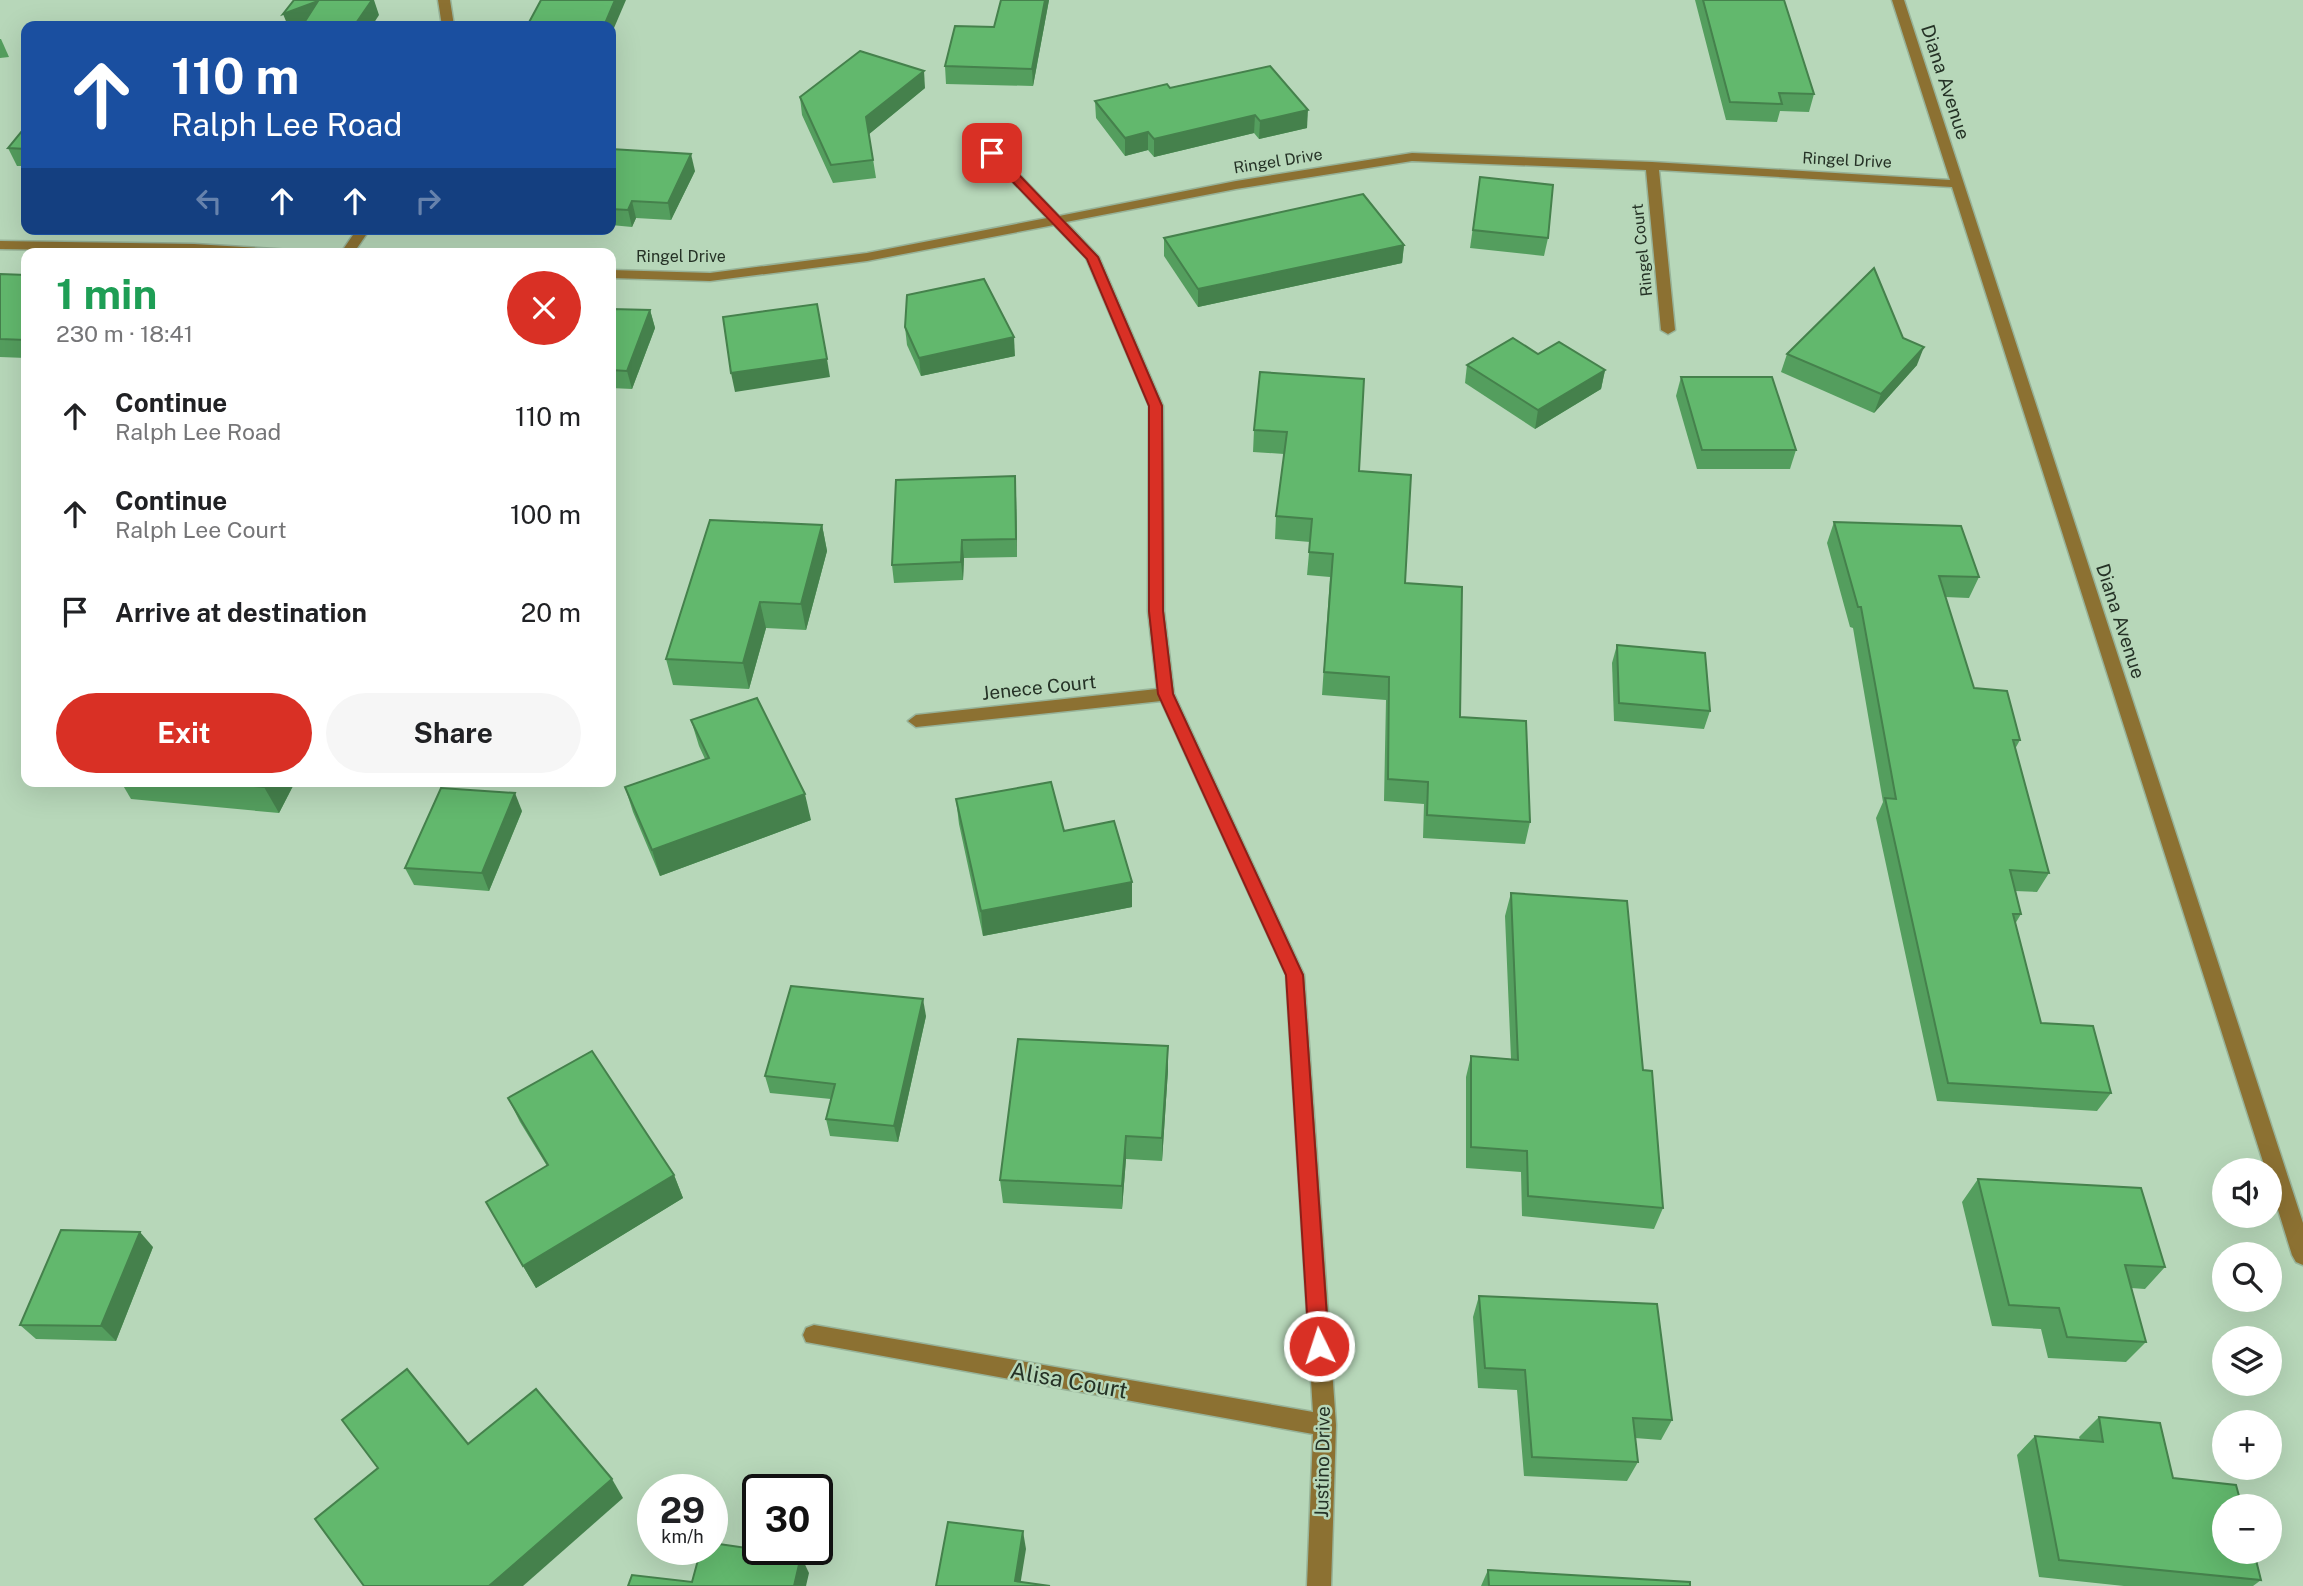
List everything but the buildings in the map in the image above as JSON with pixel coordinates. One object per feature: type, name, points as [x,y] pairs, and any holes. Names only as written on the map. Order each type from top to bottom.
[{"type":"street","points":[[444,0],[447,21]]},
{"type":"street","name":"Diana Avenue","points":[[1898,0],[2303,1255]]},
{"type":"street","name":"Justino Drive","points":[[992,153],[1092,257],[1156,406],[1156,611],[1166,694],[1295,975],[1325,1425],[1319,1586]]},
{"type":"street","name":"Ringel Drive","points":[[616,274],[710,276],[867,257],[1236,185],[1412,158],[1652,166],[1958,184]]},
{"type":"street","name":"Ringel Court","points":[[1652,166],[1668,330]]},
{"type":"street","points":[[0,245],[194,248]]},
{"type":"street","name":"Jenece Court","points":[[916,721],[1166,694]]},
{"type":"street","name":"Alisa Court","points":[[814,1335],[1325,1425]]},
{"type":"route","points":[[992,153],[1092,257],[1156,406],[1156,611],[1166,694],[1295,975],[1319,1346]]}]
